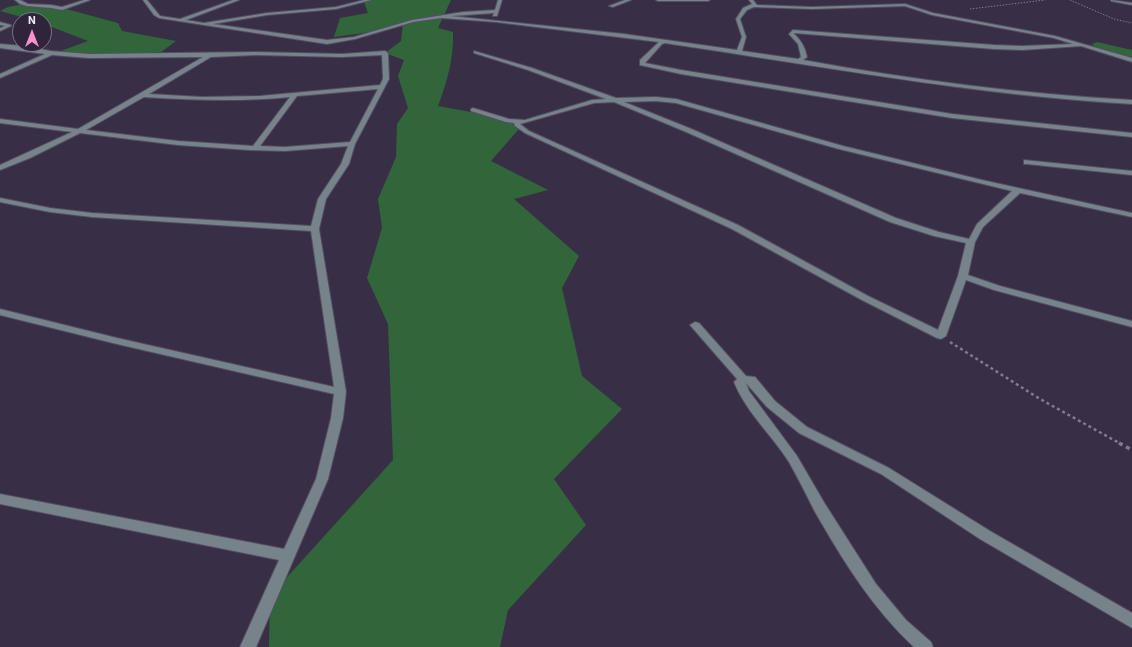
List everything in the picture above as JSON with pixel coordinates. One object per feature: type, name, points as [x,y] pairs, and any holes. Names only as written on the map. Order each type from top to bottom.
[{"type":"street","points":[[16,0],[24,4],[55,6],[62,9],[88,0]]},
{"type":"street","points":[[145,0],[151,6],[156,16],[163,19],[327,42],[355,38],[403,23],[463,13],[497,11]]},
{"type":"street","points":[[179,21],[237,0]]},
{"type":"street","points":[[204,24],[260,15],[336,8],[369,0]]},
{"type":"street","points":[[496,21],[498,18],[494,14],[497,11],[500,2],[507,0]]},
{"type":"street","points":[[611,6],[629,0]]},
{"type":"street","points":[[658,0],[708,0]]},
{"type":"street","points":[[1115,0],[1132,1]]},
{"type":"street","points":[[1115,0],[1132,4]]},
{"type":"street","points":[[739,52],[744,37],[738,19],[752,2],[760,7],[784,8],[905,5],[932,14],[1042,34],[1132,60]]},
{"type":"street","points":[[443,17],[496,21],[665,41],[947,84],[1132,102]]},
{"type":"street","points":[[0,23],[9,26],[0,30]]},
{"type":"street","points":[[799,61],[804,57],[803,50],[791,34],[793,31],[994,47],[1022,48],[1081,45]]},
{"type":"street","points":[[665,41],[660,43],[642,61],[642,64],[681,72],[952,116],[1132,135]]},
{"type":"street","points":[[327,42],[320,48],[339,56]]},
{"type":"street","points":[[0,46],[24,48],[51,53],[89,56],[272,54],[297,56],[339,56],[385,53],[386,78],[352,144],[345,164],[322,199],[315,229],[340,392],[336,424],[322,479],[248,647]]},
{"type":"street","points":[[272,54],[311,48]]},
{"type":"street","points":[[476,52],[549,75],[614,99],[893,220],[937,234],[971,242]]},
{"type":"street","points":[[0,76],[51,53]]},
{"type":"street","points":[[0,168],[51,146],[81,130],[210,55]]},
{"type":"street","points":[[143,95],[236,99],[294,96],[382,87]]},
{"type":"street","points":[[255,148],[294,96]]},
{"type":"street","points":[[473,110],[517,122],[525,122],[594,101],[614,99],[656,99],[676,101],[808,139],[982,182],[1132,215]]},
{"type":"street","points":[[0,121],[81,130],[157,141],[255,148],[298,148],[352,144]]},
{"type":"street","points":[[517,122],[517,125],[527,132],[735,227],[865,298],[941,336],[963,276],[971,242],[980,226],[1019,189]]},
{"type":"street","points":[[1026,162],[1132,173]]},
{"type":"street","points":[[0,200],[50,210],[92,215],[315,229]]},
{"type":"street","points":[[963,276],[997,288],[1132,324]]},
{"type":"street","points":[[0,312],[117,341],[340,392]]},
{"type":"street","points":[[696,325],[743,379],[751,380],[771,404],[803,430],[885,471],[985,535],[1132,622]]},
{"type":"street","points":[[743,379],[740,382],[744,392],[793,459],[831,526],[871,589],[901,625],[924,647]]},
{"type":"street","points":[[0,498],[288,556]]},
{"type":"path","points":[[964,10],[1045,0]]},
{"type":"path","points":[[1070,0],[1114,19],[1132,23]]},
{"type":"path","points":[[941,336],[1035,397],[1132,450]]},
{"type":"green space","points":[[369,0],[451,0],[438,28],[453,32],[453,42],[449,70],[438,106],[525,122],[491,161],[548,190],[514,199],[579,256],[562,288],[582,376],[622,409],[554,479],[586,525],[508,610],[500,647],[269,647],[270,596],[393,460],[388,324],[367,278],[382,228],[378,199],[396,157],[397,124],[408,108],[398,76],[404,60],[385,53],[401,41],[403,23],[378,31],[334,37],[340,18],[368,13],[364,2]]},
{"type":"green space","points":[[24,4],[55,6],[118,23],[122,31],[176,41],[153,58],[86,58],[58,52],[88,41],[52,27],[52,12],[12,12],[12,14],[0,11],[8,7]]},
{"type":"green space","points":[[1097,42],[1132,50],[1132,59],[1096,48],[1092,44]]}]
